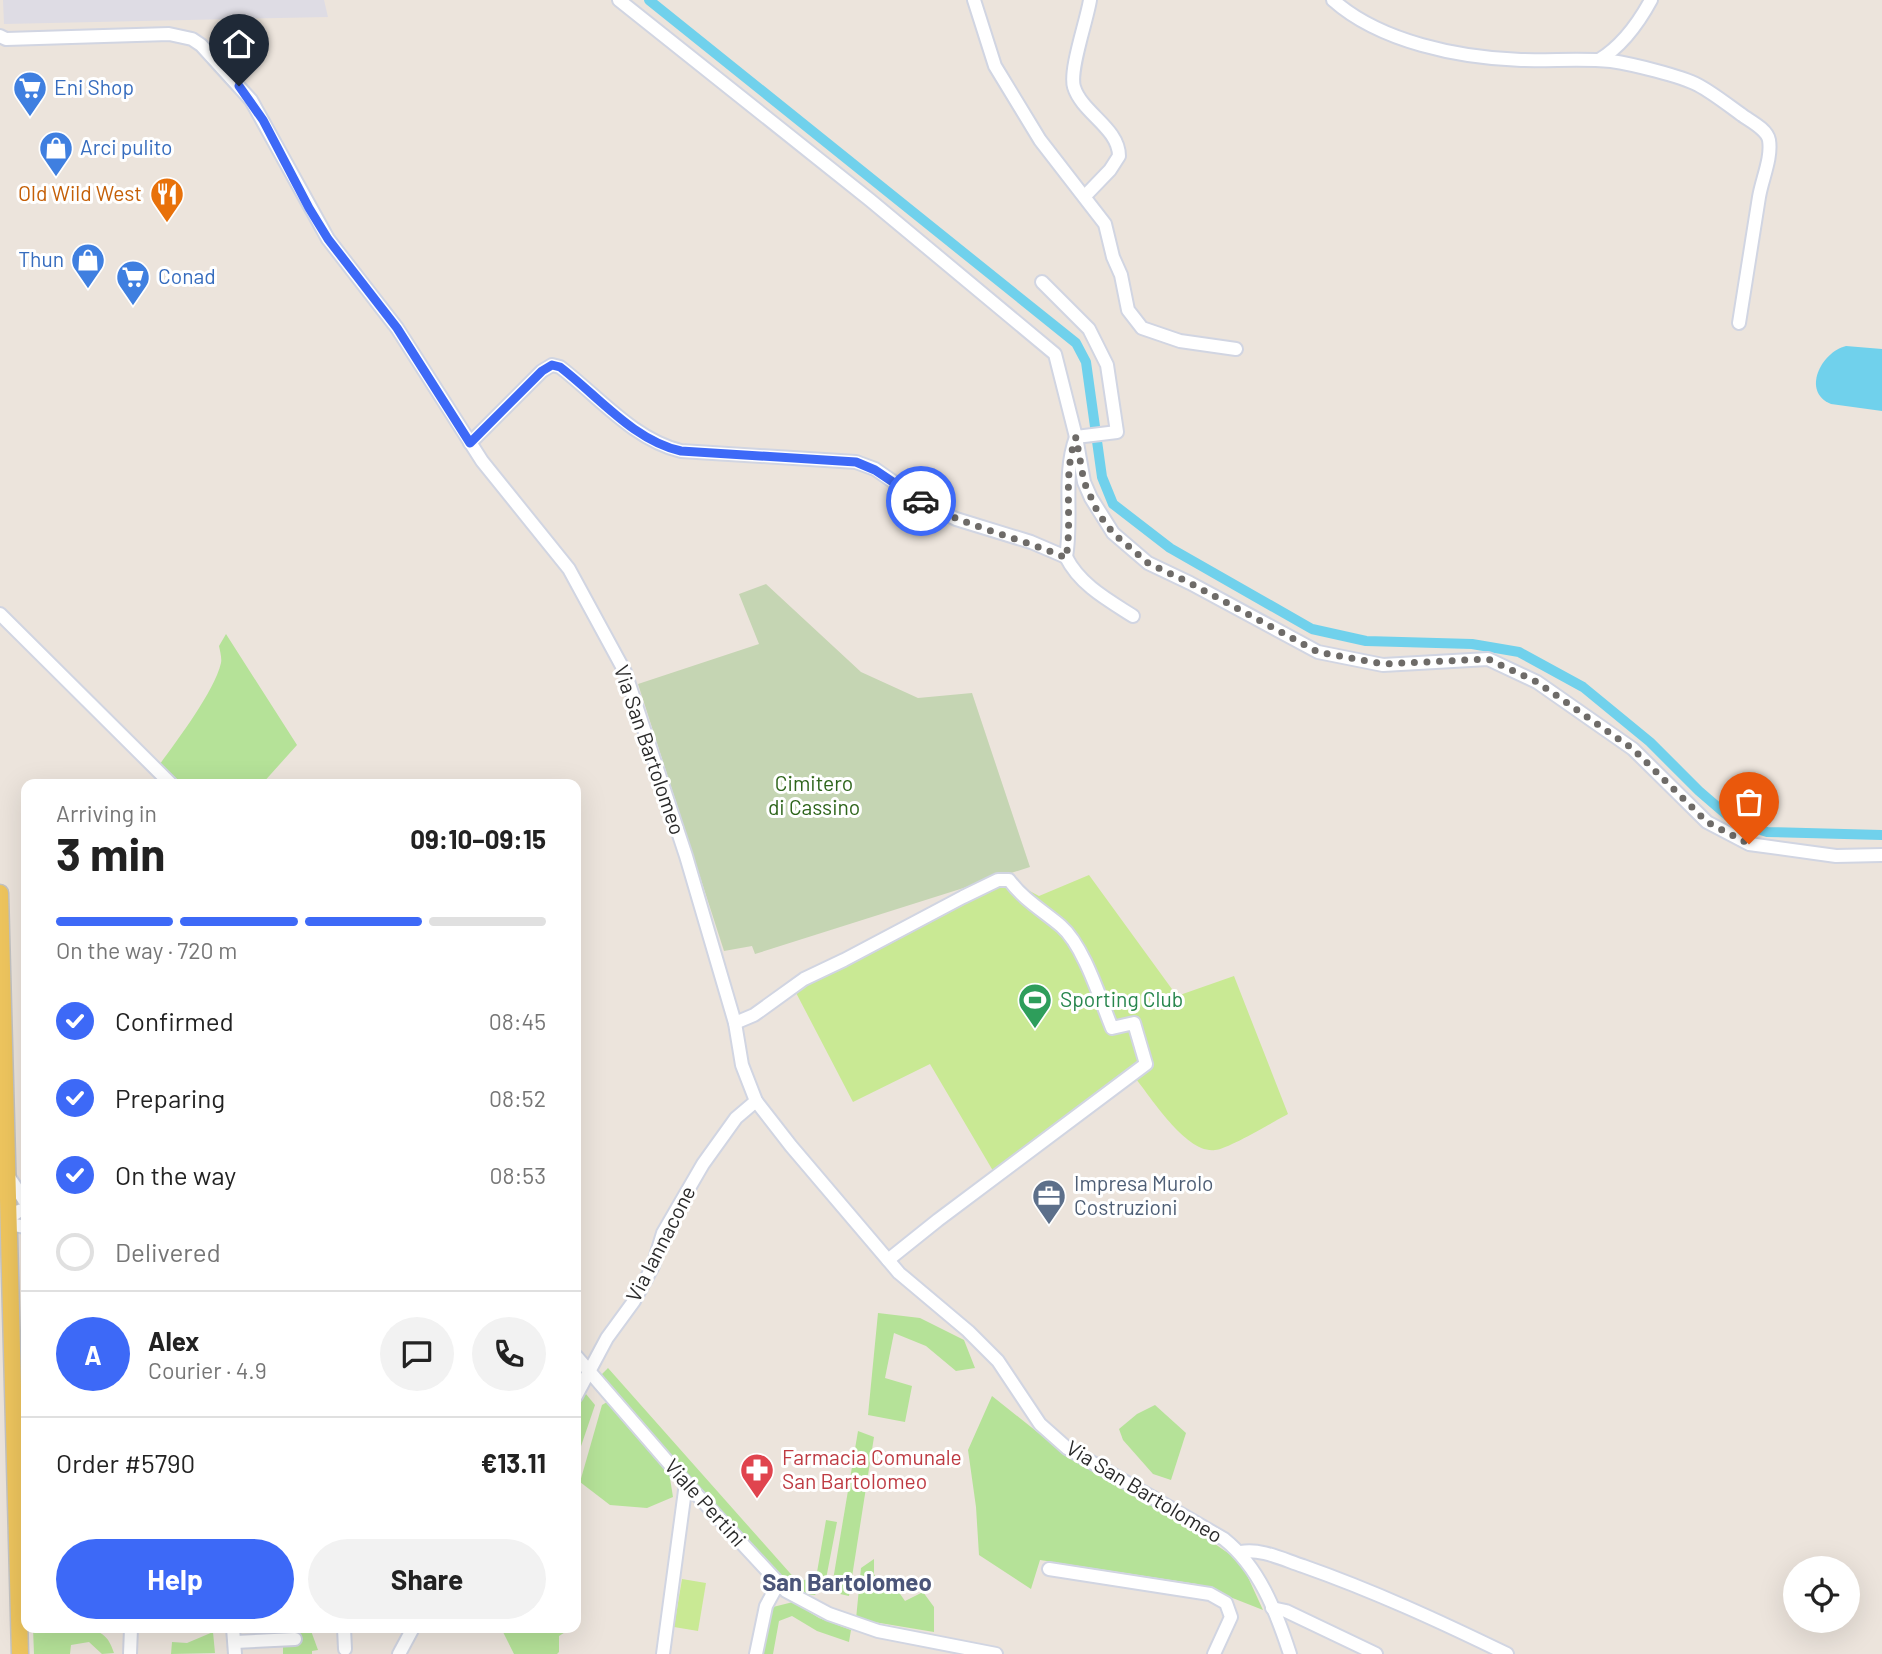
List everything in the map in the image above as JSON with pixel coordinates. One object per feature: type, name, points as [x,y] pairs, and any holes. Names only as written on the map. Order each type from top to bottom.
[{"type":"main road","points":[[0,892],[9,1253],[20,1401],[21,1474]]},
{"type":"main road","points":[[20,1654],[22,1633]]},
{"type":"street","points":[[619,0],[870,200],[1055,354],[1076,437],[1084,482],[1098,513],[1113,533],[1148,563],[1318,652],[1383,664],[1488,659],[1537,682],[1633,749],[1707,822],[1749,844],[1836,856],[1882,855]]},
{"type":"street","points":[[974,0],[995,66],[1040,140],[1105,224],[1113,257],[1121,275],[1128,310],[1142,328],[1180,341],[1236,349]]},
{"type":"street","points":[[1085,196],[1110,170],[1119,156],[1115,140],[1074,88],[1074,73],[1090,0]]},
{"type":"street","points":[[1333,0],[1347,12],[1372,26],[1426,46],[1521,60],[1557,58],[1614,61],[1697,84],[1766,133],[1769,140],[1767,160],[1740,323]]},
{"type":"street","points":[[1599,60],[1613,51],[1633,30],[1651,0]]},
{"type":"street","name":"Via San Bartolomeo","points":[[2,39],[169,34],[192,39],[201,45],[251,100],[328,239],[397,328],[470,443],[569,569],[625,671],[686,856],[735,1023],[743,1065],[756,1101],[899,1273],[968,1331],[998,1361],[1040,1424],[1067,1448],[1224,1539],[1241,1552]]},
{"type":"street","points":[[1042,282],[1089,330],[1107,365],[1117,432],[1076,437]]},
{"type":"street","points":[[470,443],[542,371],[552,365],[560,367],[625,421],[662,447],[681,451],[856,462],[875,470],[924,503],[956,519],[1031,542],[1066,558]]},
{"type":"street","points":[[1076,437],[1070,453],[1069,539],[1066,558],[1071,568],[1095,592],[1133,616]]},
{"type":"street","points":[[0,614],[166,779]]},
{"type":"street","points":[[735,1023],[754,1015],[804,979],[998,880],[1009,880],[1021,896],[1063,927],[1083,957],[1112,1028],[1134,1023],[1146,1063],[888,1260]]},
{"type":"street","name":"Via Iannacone","points":[[581,1387],[607,1338],[634,1301],[653,1266],[663,1233],[718,1140],[736,1118],[756,1101]]},
{"type":"street","points":[[7,1173],[21,1195]]},
{"type":"street","points":[[21,1211],[8,1219],[21,1226]]},
{"type":"street","points":[[9,1253],[21,1235]]},
{"type":"street","name":"Viale Pertini","points":[[581,1362],[778,1584],[795,1596],[866,1628],[996,1654]]},
{"type":"street","points":[[663,1654],[686,1483]]},
{"type":"street","points":[[1241,1552],[1255,1571],[1290,1654]]},
{"type":"street","points":[[1241,1552],[1266,1553],[1369,1589],[1507,1654]]},
{"type":"street","points":[[1049,1569],[1210,1594],[1226,1603],[1231,1617],[1214,1654]]},
{"type":"street","points":[[756,1654],[766,1605],[778,1584]]},
{"type":"street","points":[[1272,1608],[1286,1611],[1376,1654]]},
{"type":"street","points":[[131,1633],[131,1654]]},
{"type":"street","points":[[344,1633],[345,1649]]},
{"type":"street","points":[[404,1651],[411,1633]]},
{"type":"street","points":[[235,1648],[295,1639]]},
{"type":"shaded area","points":[[3,0],[324,0],[328,17],[4,24]]},
{"type":"green space","name":"Cimitero di Cassino","points":[[766,584],[861,672],[918,698],[972,693],[1030,867],[755,954],[752,946],[724,951],[638,684],[759,644],[739,594]]},
{"type":"green space","points":[[226,634],[297,745],[266,779],[175,779],[160,764],[211,688],[221,663],[219,646]]},
{"type":"green space","name":"Sporting Club","points":[[1089,875],[1177,996],[1234,976],[1288,1114],[1230,1145],[1215,1150],[1204,1149],[1182,1135],[1171,1124],[1136,1079],[999,1181],[930,1064],[853,1102],[793,987],[1009,880],[1039,896]]},
{"type":"green space","points":[[878,1313],[920,1318],[964,1340],[975,1368],[956,1371],[926,1346],[894,1333],[885,1378],[912,1386],[905,1422],[868,1415]]},
{"type":"green space","points":[[608,1368],[797,1581],[816,1578],[826,1520],[837,1522],[826,1579],[815,1595],[796,1593],[776,1575],[598,1378]]},
{"type":"green space","points":[[586,1394],[595,1405],[581,1446],[581,1399]]},
{"type":"green space","points":[[992,1396],[1041,1435],[1189,1526],[1241,1562],[1263,1610],[1197,1584],[1040,1560],[1031,1589],[979,1555],[968,1450]]},
{"type":"green space","points":[[607,1402],[669,1472],[673,1497],[647,1508],[610,1505],[581,1483],[602,1405]]},
{"type":"green space","points":[[1155,1405],[1186,1433],[1171,1480],[1153,1474],[1123,1440],[1119,1429],[1137,1414]]},
{"type":"green space","points":[[858,1431],[874,1437],[849,1596],[831,1592]]},
{"type":"green space","points":[[874,1559],[874,1574],[880,1585],[888,1584],[892,1593],[898,1591],[905,1601],[923,1592],[934,1607],[934,1632],[856,1619],[861,1568]]},
{"type":"green space","points":[[682,1579],[706,1583],[698,1631],[674,1627]]},
{"type":"green space","points":[[793,1602],[819,1618],[851,1630],[849,1642],[817,1631],[792,1616],[779,1621],[773,1654],[761,1654],[769,1613],[773,1607]]},
{"type":"green space","points":[[33,1633],[100,1633],[111,1645],[114,1653],[102,1654],[89,1642],[71,1645],[70,1654],[34,1654]]},
{"type":"green space","points":[[213,1633],[215,1653],[171,1654],[172,1642],[187,1643]]},
{"type":"green space","points":[[299,1633],[312,1633],[318,1650],[312,1651],[312,1654],[283,1654],[283,1646],[299,1645]]},
{"type":"green space","points":[[504,1633],[564,1633],[559,1636],[557,1654],[514,1654]]},
{"type":"water","points":[[1846,346],[1882,349],[1882,411],[1831,404],[1817,391],[1816,382],[1822,364],[1837,350]]},
{"type":"waterway","points":[[649,0],[1076,343],[1086,362],[1102,477],[1113,504],[1170,548],[1312,629],[1366,641],[1472,644],[1519,652],[1583,687],[1650,742],[1735,822],[1767,832],[1882,835]]},
{"type":"way so far","points":[[921,501],[956,519],[1031,542],[1066,558],[1069,539],[1070,453],[1076,437],[1084,482],[1098,513],[1113,533],[1148,563],[1318,652],[1383,664],[1488,659],[1537,682],[1633,749],[1707,822],[1749,844]]},
{"type":"place","name":"Eni Shop","points":[[30,118]]},
{"type":"place","name":"Arci pulito","points":[[56,178]]},
{"type":"place","name":"Old Wild West","points":[[167,224]]},
{"type":"place","name":"Thun","points":[[88,290]]},
{"type":"place","name":"Conad","points":[[133,307]]},
{"type":"place","name":"Sporting Club","points":[[1035,1030]]},
{"type":"place","name":"Impresa Murolo Costruzioni","points":[[1049,1226]]},
{"type":"place","name":"Farmacia Comunale San Bartolomeo","points":[[757,1500]]},
{"type":"district","name":"San Bartolomeo","points":[[847,1583]]},
{"type":"route","points":[[239,86],[263,120],[328,239],[397,328],[470,443],[542,371],[552,365],[560,367],[625,421],[662,447],[681,451],[856,462],[875,470],[921,501]]}]
